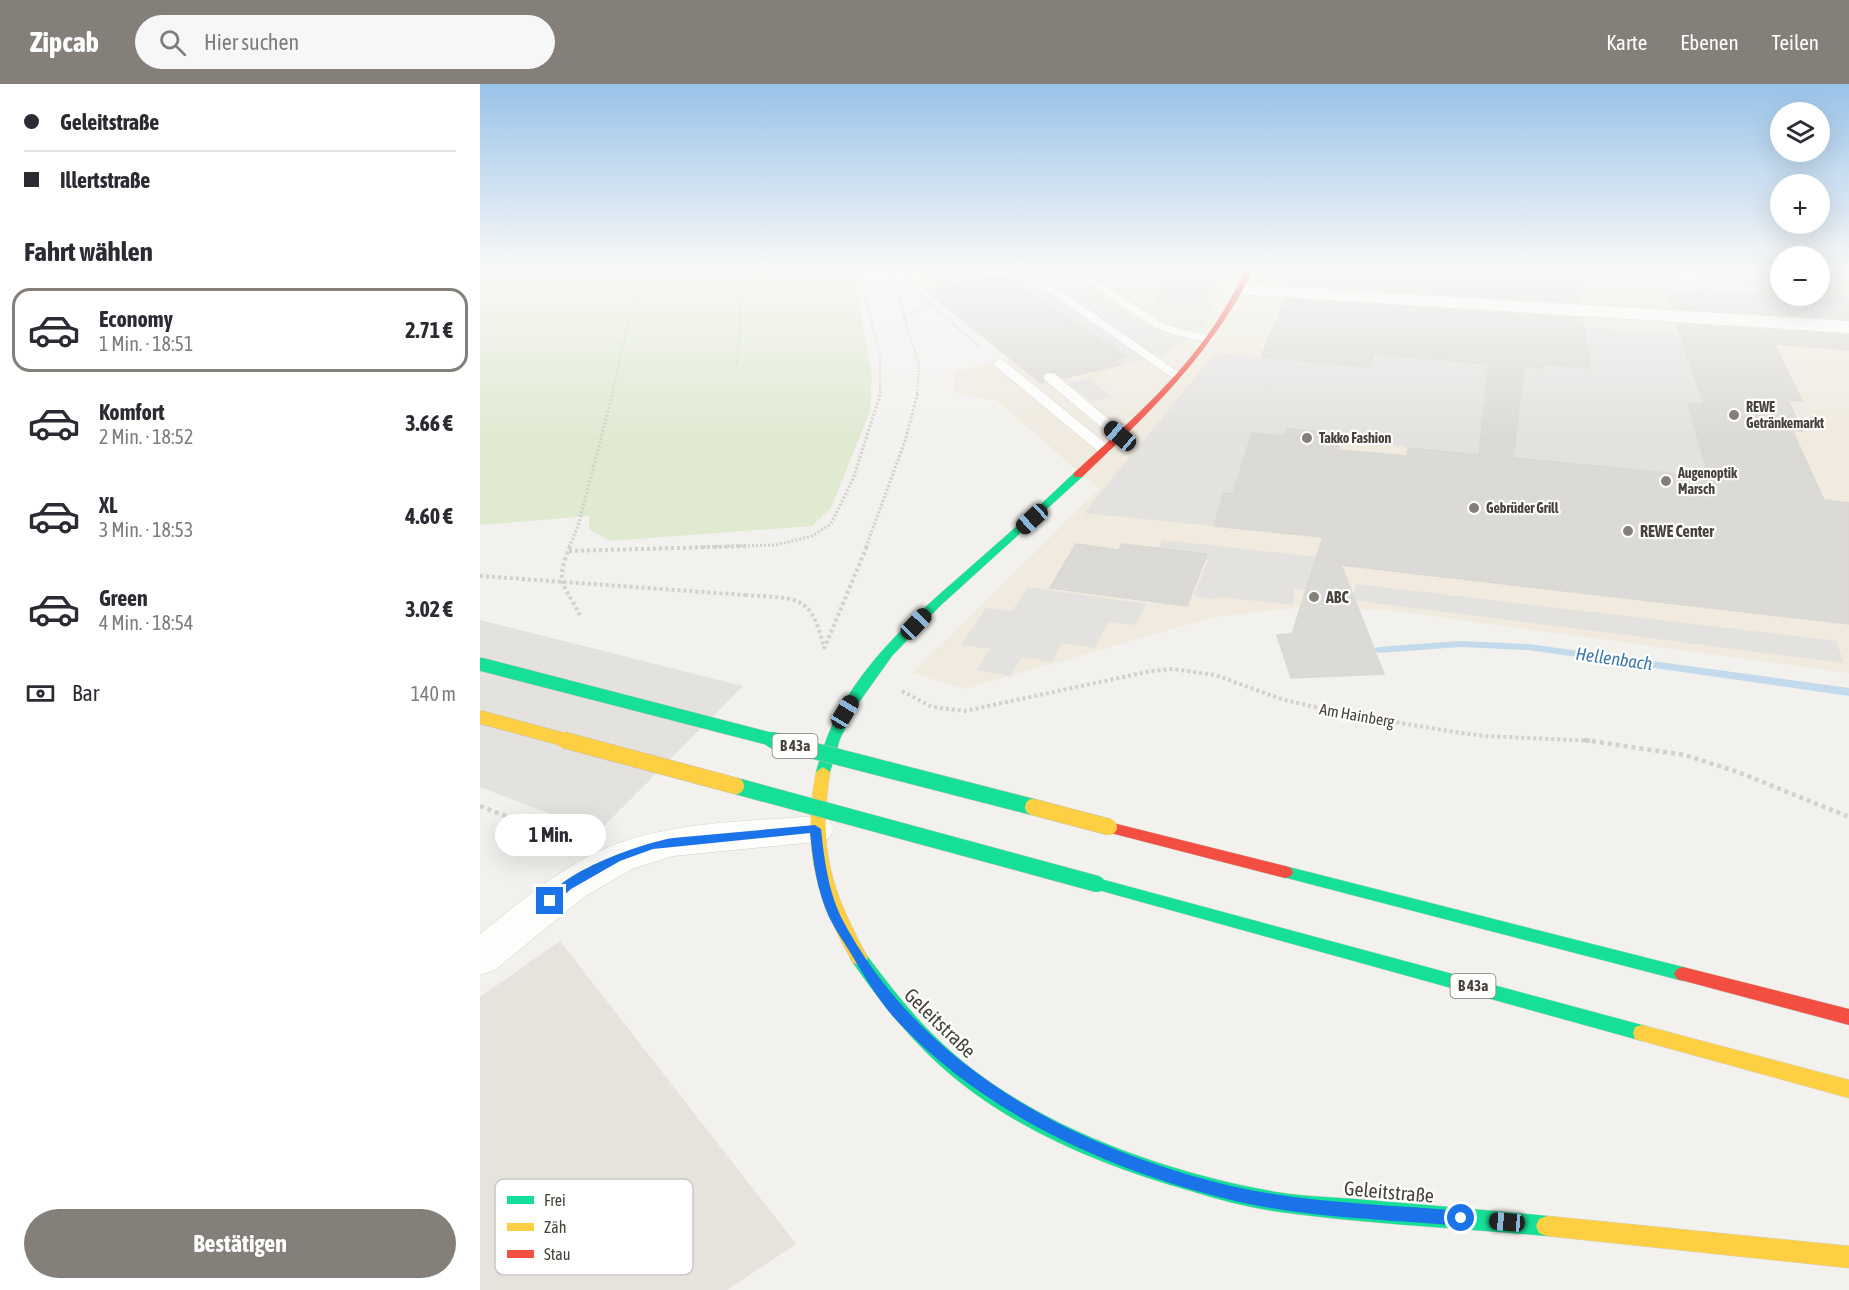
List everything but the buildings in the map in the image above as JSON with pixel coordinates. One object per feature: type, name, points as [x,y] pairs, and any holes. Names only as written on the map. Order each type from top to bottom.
[{"type":"main road","name":"Geleitstraße","points":[[1219,326],[1178,376],[1120,436],[927,611],[872,670],[845,712],[828,748],[818,788],[815,829],[820,866],[835,916],[875,984],[903,1018],[944,1058],[1012,1106],[1084,1143],[1130,1162],[1227,1192],[1277,1202],[1691,1239],[1849,1257]]},
{"type":"main road","name":"B 43a","points":[[480,664],[1849,1017]]},
{"type":"main road","name":"B 43a","points":[[480,717],[1849,1089]]},
{"type":"street","points":[[480,958],[567,886],[616,858],[652,846],[673,842],[815,829]]},
{"type":"lane","points":[[1106,326],[1178,376]]},
{"type":"lane","points":[[1161,326],[1209,339]]},
{"type":"lane","points":[[999,363],[1105,450]]},
{"type":"lane","points":[[1050,377],[1120,436]]},
{"type":"path","points":[[580,615],[561,580],[560,571],[578,526],[629,326]]},
{"type":"path","points":[[737,365],[739,326]]},
{"type":"path","points":[[569,551],[776,545],[806,539],[823,531],[832,523],[842,507],[877,413],[882,383],[881,366],[871,326]]},
{"type":"path","points":[[480,576],[797,599],[811,606],[820,624],[824,648],[860,566],[914,416],[919,365],[908,326]]},
{"type":"path","points":[[957,326],[999,363]]},
{"type":"path","name":"Am Hainberg","points":[[872,670],[914,699],[950,712],[965,711],[1150,671],[1193,671],[1215,675],[1284,700],[1348,714],[1485,736],[1580,739],[1685,755],[1738,772],[1849,817]]},
{"type":"path","points":[[480,806],[577,843]]},
{"type":"shaded area","points":[[970,326],[1143,326],[1155,334],[1140,338],[1165,355],[1204,326],[1849,326],[1849,673],[1394,611],[1309,606],[1214,617],[965,689],[912,673],[1099,489],[997,401],[955,393],[955,371],[1011,359]]},
{"type":"shaded area","points":[[1079,326],[1143,326],[1155,334],[1140,338],[1165,355],[1121,365],[1113,360],[1125,357]]},
{"type":"shaded area","points":[[1142,326],[1204,326],[1165,355],[1139,337],[1154,334]]},
{"type":"shaded area","points":[[1563,326],[1681,335],[1704,404],[1797,486],[1408,448],[1341,433],[1287,429],[1285,436],[1252,434],[1233,494],[1224,494],[1214,526],[1084,513],[1215,353],[1369,366],[1373,350],[1420,358],[1543,368],[1543,364],[1590,368],[1587,346],[1565,344]]},
{"type":"shaded area","points":[[1089,378],[1112,397],[1091,401],[1067,383]]},
{"type":"shaded area","points":[[1162,540],[1336,559],[1328,592],[1294,588],[1293,605],[1222,597],[1214,599],[1194,596],[1208,560],[1156,553]]},
{"type":"shaded area","points":[[1356,584],[1836,641],[1844,663],[1352,600]]},
{"type":"shaded area","points":[[1028,587],[1146,604],[1135,625],[1109,622],[1094,648],[1062,643],[1052,662],[1022,657],[1010,676],[976,670],[990,649],[961,645],[986,608],[1012,611]]},
{"type":"shaded area","points":[[480,620],[743,686],[598,832],[480,787]]},
{"type":"shaded area","points":[[560,941],[796,1244],[727,1290],[480,1290],[480,997]]},
{"type":"green space","points":[[480,326],[863,326],[872,376],[870,411],[831,508],[812,526],[610,541],[589,529],[589,516],[480,525]]},
{"type":"waterway","name":"Hellenbach","points":[[1378,650],[1460,644],[1528,647],[1849,692]]},
{"type":"traffic: fast","points":[[823,772],[833,739],[848,708],[866,679],[887,653],[936,604],[1078,475]]},
{"type":"traffic: fast","points":[[480,664],[1033,807]]},
{"type":"traffic: fast","points":[[736,786],[1097,884]]},
{"type":"traffic: fast","points":[[1285,872],[1683,974]]},
{"type":"traffic: fast","points":[[1097,884],[1642,1033]]},
{"type":"traffic: fast","points":[[859,958],[896,1009],[939,1053],[988,1091],[1042,1123],[1098,1150],[1157,1172],[1218,1189],[1278,1202],[1547,1226]]},
{"type":"traffic: slow","points":[[480,717],[736,786]]},
{"type":"traffic: slow","points":[[823,772],[817,822],[822,868],[827,891],[836,913],[859,958]]},
{"type":"traffic: slow","points":[[1033,807],[1109,827]]},
{"type":"traffic: slow","points":[[1642,1033],[1849,1089]]},
{"type":"traffic: slow","points":[[1547,1226],[1849,1257]]},
{"type":"traffic: jam","points":[[1078,475],[1174,381],[1218,326]]},
{"type":"traffic: jam","points":[[1109,827],[1285,872]]},
{"type":"traffic: jam","points":[[1683,974],[1849,1017]]},
{"type":"place","name":"REWE Getränkemarkt","points":[[1734,415]]},
{"type":"place","name":"Takko Fashion","points":[[1307,438]]},
{"type":"place","name":"Augenoptik Marsch","points":[[1666,481]]},
{"type":"place","name":"Gebrüder Grill","points":[[1474,508]]},
{"type":"place","name":"REWE Center","points":[[1628,531]]},
{"type":"place","name":"ABC","points":[[1314,597]]},
{"type":"route","points":[[550,901],[567,886],[616,858],[652,846],[673,842],[815,829],[825,888],[835,916],[875,984],[903,1018],[944,1058],[1012,1106],[1084,1143],[1130,1162],[1227,1192],[1277,1202],[1461,1218]]}]
